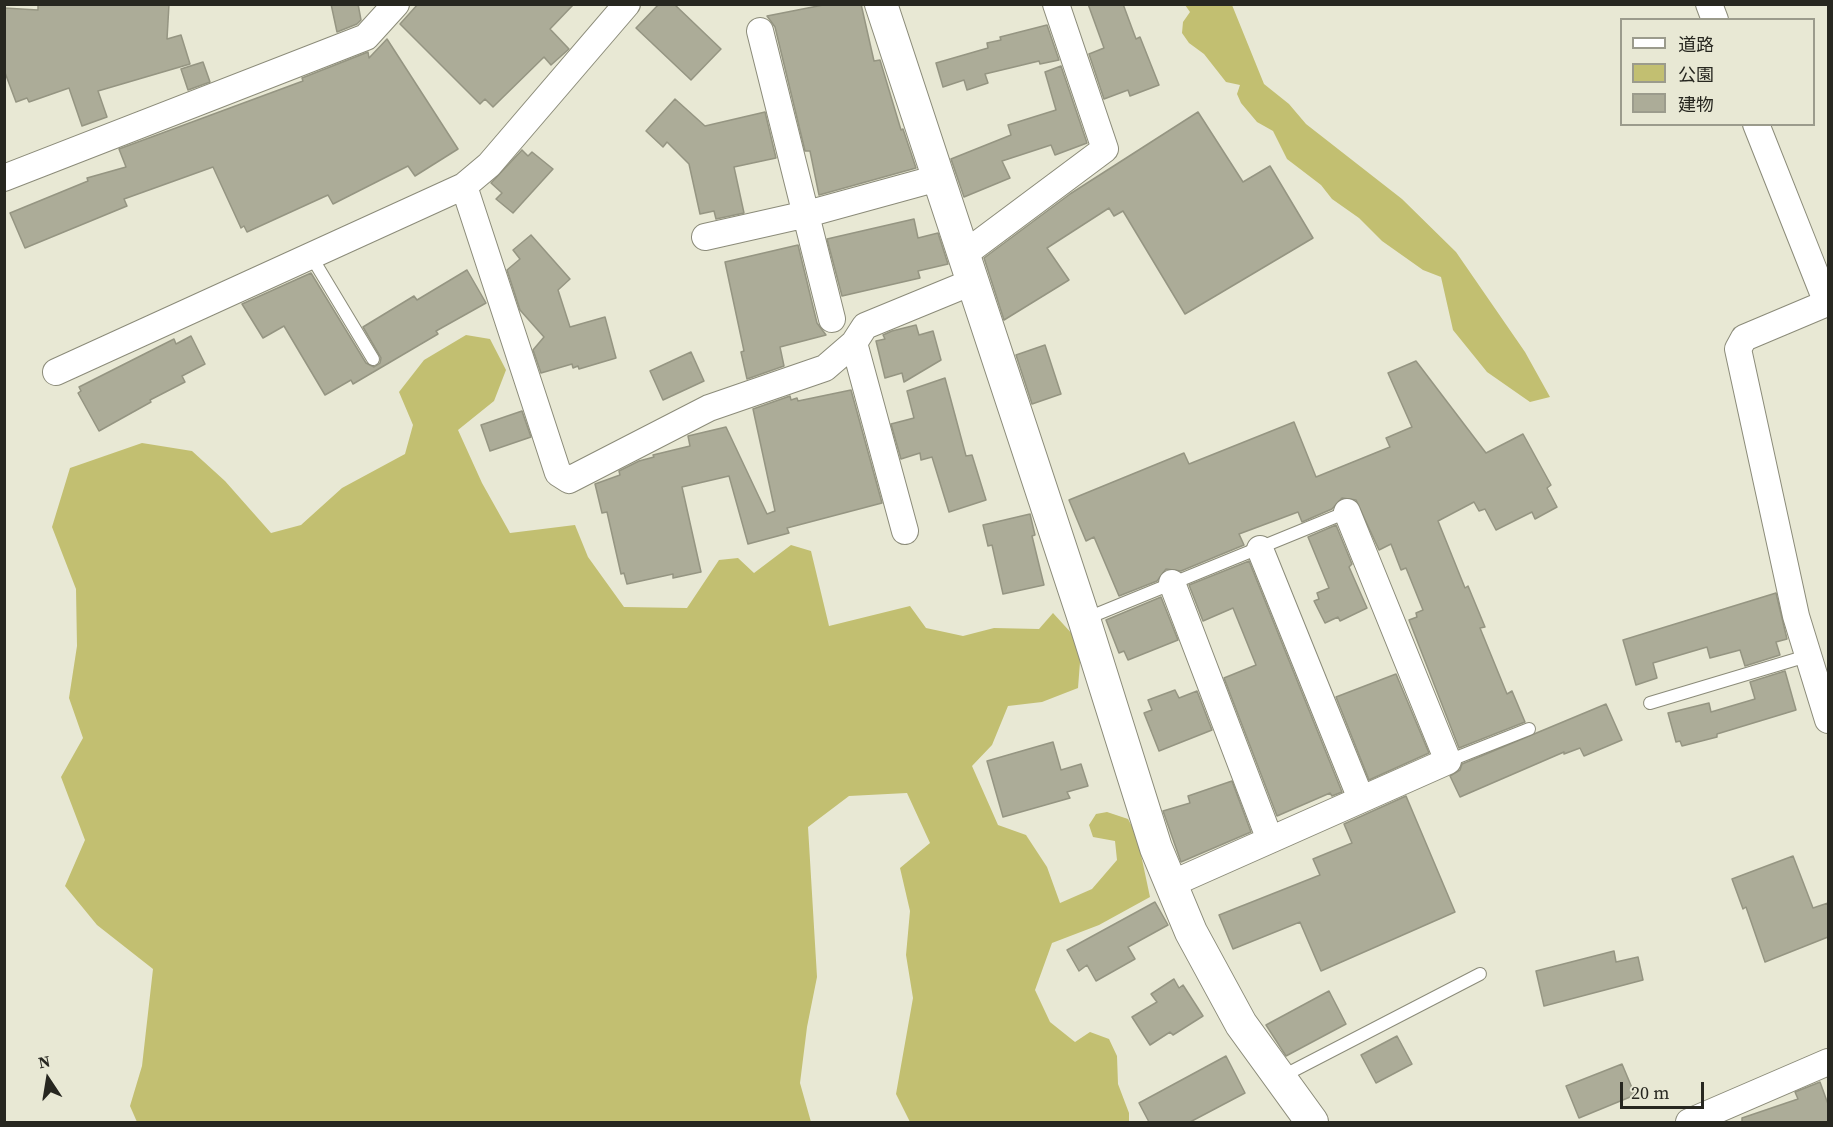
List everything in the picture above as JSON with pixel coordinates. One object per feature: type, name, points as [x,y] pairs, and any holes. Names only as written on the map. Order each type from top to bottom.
[{"type":"street","points":[[4,178],[366,37],[396,4]]},
{"type":"street","points":[[56,372],[464,186],[489,165],[627,4]]},
{"type":"street","points":[[881,4],[1084,619],[1155,848],[1191,932],[1241,1024],[1312,1122]]},
{"type":"street","points":[[464,186],[558,473],[569,480],[709,408],[825,368],[854,343],[865,326],[968,268],[1105,149],[1056,4]]},
{"type":"street","points":[[760,32],[832,319]]},
{"type":"street","points":[[1757,126],[1827,303],[1744,338],[1738,349],[1796,616],[1828,720]]},
{"type":"street","points":[[705,237],[807,214],[938,178]]},
{"type":"street","points":[[854,343],[904,531]]},
{"type":"street","points":[[1171,884],[1448,761],[1347,512]]},
{"type":"street","points":[[1260,549],[1361,799]]},
{"type":"street","points":[[1172,583],[1270,840]]},
{"type":"street","points":[[1689,1122],[1828,1062]]},
{"type":"lane","points":[[310,256],[373,359]]},
{"type":"lane","points":[[1084,619],[1347,512]]},
{"type":"lane","points":[[1650,703],[1807,656]]},
{"type":"lane","points":[[1448,761],[1529,729]]},
{"type":"lane","points":[[1280,1078],[1480,974]]},
{"type":"green space","points":[[1185,5],[1232,5],[1264,84],[1289,104],[1306,124],[1402,199],[1456,252],[1525,352],[1550,397],[1530,402],[1487,372],[1453,330],[1441,277],[1423,270],[1382,241],[1359,218],[1332,199],[1321,185],[1287,159],[1273,131],[1257,122],[1241,103],[1237,94],[1240,85],[1226,82],[1204,54],[1189,43],[1182,33],[1183,22],[1190,12]]},
{"type":"green space","points":[[466,335],[490,339],[506,370],[494,401],[458,430],[482,483],[510,533],[575,525],[588,557],[624,607],[687,608],[719,560],[738,558],[754,573],[791,545],[811,551],[829,626],[910,606],[926,628],[963,636],[994,628],[1039,629],[1053,613],[1074,636],[1080,662],[1078,688],[1042,702],[1008,706],[992,745],[972,766],[998,825],[1026,835],[1047,867],[1060,903],[1092,889],[1117,860],[1115,841],[1093,837],[1089,825],[1096,814],[1107,812],[1128,819],[1137,836],[1150,897],[1099,925],[1052,943],[1035,990],[1050,1022],[1075,1042],[1090,1032],[1109,1039],[1117,1056],[1118,1084],[1129,1113],[1129,1122],[910,1122],[896,1094],[913,998],[906,955],[910,911],[900,868],[930,843],[907,793],[849,796],[808,827],[817,977],[807,1027],[800,1083],[811,1122],[137,1122],[130,1106],[142,1066],[153,969],[97,925],[65,886],[85,840],[61,777],[83,738],[69,698],[77,646],[76,589],[52,527],[70,468],[142,443],[192,451],[225,481],[271,533],[301,525],[342,488],[405,454],[413,425],[399,392],[424,360]]},
{"type":"building","points":[[38,4],[169,4],[167,39],[181,35],[190,64],[98,91],[107,117],[82,126],[69,88],[29,102],[27,98],[16,102],[4,70],[4,8],[38,10]]},
{"type":"building","points":[[331,4],[358,4],[361,20],[337,32]]},
{"type":"building","points":[[418,4],[574,4],[550,29],[569,49],[551,65],[544,57],[493,107],[485,99],[480,104],[400,24]]},
{"type":"building","points":[[659,4],[674,4],[721,49],[691,80],[636,28]]},
{"type":"building","points":[[828,4],[861,4],[874,61],[880,60],[901,130],[903,129],[916,168],[819,195],[810,151],[805,151],[775,27],[767,16]]},
{"type":"building","points":[[1088,4],[1123,4],[1136,39],[1140,37],[1159,85],[1130,96],[1128,90],[1104,99],[1089,54],[1104,48]]},
{"type":"building","points":[[1047,25],[1059,60],[1040,64],[1039,61],[985,74],[988,83],[967,90],[964,80],[943,87],[936,63],[988,48],[987,43],[1001,40],[1000,37]]},
{"type":"building","points":[[387,39],[458,149],[415,176],[408,166],[333,204],[328,195],[247,232],[244,226],[241,228],[213,167],[124,199],[127,206],[25,248],[10,213],[88,181],[87,178],[126,167],[119,149],[303,81],[302,78],[368,52],[369,58]]},
{"type":"building","points":[[203,62],[210,82],[188,90],[181,69]]},
{"type":"building","points":[[1061,66],[1087,143],[1055,155],[1051,145],[1002,161],[1010,178],[964,197],[951,159],[1011,135],[1008,125],[1056,110],[1045,72]]},
{"type":"building","points":[[675,99],[705,126],[765,112],[776,158],[734,167],[744,213],[716,219],[714,211],[700,214],[689,164],[667,142],[663,147],[646,131]]},
{"type":"building","points":[[1198,112],[1243,182],[1270,166],[1313,238],[1185,314],[1123,211],[1114,216],[1109,208],[1047,248],[1069,280],[1004,320],[984,258],[1070,194]]},
{"type":"building","points":[[522,150],[528,156],[532,152],[553,169],[513,213],[496,199],[502,193],[491,183]]},
{"type":"building","points":[[914,219],[918,238],[938,233],[948,264],[918,271],[920,278],[842,296],[827,239]]},
{"type":"building","points":[[531,235],[570,279],[558,290],[570,327],[605,317],[616,358],[579,369],[578,366],[573,368],[572,364],[541,373],[533,350],[544,337],[520,310],[507,270],[520,259],[513,250]]},
{"type":"building","points":[[798,245],[817,323],[826,335],[780,347],[784,366],[747,379],[741,352],[744,351],[725,262]]},
{"type":"building","points":[[467,270],[486,303],[436,331],[438,334],[353,384],[351,380],[325,395],[284,326],[263,338],[242,304],[311,273],[366,363],[374,367],[380,363],[381,358],[363,327],[414,296],[417,300]]},
{"type":"building","points":[[916,325],[919,335],[933,331],[941,360],[904,382],[902,373],[885,378],[876,341],[885,339],[883,335],[892,331]]},
{"type":"building","points":[[191,336],[205,364],[182,376],[185,382],[99,431],[78,393],[81,391],[79,387],[174,339],[176,344]]},
{"type":"building","points":[[1045,345],[1061,394],[1032,404],[1016,355]]},
{"type":"building","points":[[691,352],[704,381],[663,400],[650,371]]},
{"type":"building","points":[[1416,361],[1486,453],[1523,434],[1551,485],[1547,488],[1557,507],[1535,519],[1532,512],[1496,530],[1485,509],[1479,511],[1474,502],[1438,521],[1465,588],[1468,586],[1485,627],[1480,628],[1507,694],[1512,691],[1525,722],[1459,748],[1409,620],[1417,617],[1416,613],[1423,610],[1406,568],[1401,570],[1391,544],[1379,550],[1356,500],[1342,498],[1332,509],[1302,522],[1298,512],[1239,534],[1244,545],[1181,571],[1166,569],[1157,581],[1119,596],[1094,537],[1086,541],[1069,500],[1184,453],[1189,464],[1294,422],[1316,477],[1390,447],[1386,438],[1412,427],[1388,373]]},
{"type":"building","points":[[945,378],[966,456],[972,455],[986,500],[949,512],[932,457],[921,460],[920,453],[901,459],[891,424],[914,418],[907,391]]},
{"type":"building","points":[[851,390],[882,503],[787,528],[789,533],[748,544],[729,476],[682,487],[701,572],[673,578],[673,574],[627,584],[624,573],[621,574],[607,512],[602,513],[595,484],[620,475],[619,471],[639,461],[654,457],[653,455],[690,446],[688,436],[726,427],[767,514],[775,511],[753,409],[790,396],[791,400],[797,398],[798,401]]},
{"type":"building","points":[[522,411],[531,437],[490,451],[481,425]]},
{"type":"building","points":[[1030,514],[1035,535],[1032,536],[1044,585],[1003,594],[992,545],[988,546],[983,525]]},
{"type":"building","points":[[1336,525],[1352,564],[1349,567],[1367,608],[1340,621],[1338,617],[1325,623],[1314,601],[1319,599],[1317,593],[1329,588],[1308,537]]},
{"type":"building","points":[[1249,561],[1342,792],[1332,796],[1330,793],[1277,816],[1224,678],[1256,665],[1233,608],[1203,621],[1189,585]]},
{"type":"building","points":[[1776,593],[1787,639],[1776,642],[1780,655],[1745,666],[1740,650],[1710,658],[1707,647],[1653,663],[1657,678],[1636,685],[1623,640]]},
{"type":"building","points":[[1161,597],[1178,640],[1128,660],[1124,651],[1119,653],[1106,620]]},
{"type":"building","points":[[1785,671],[1796,710],[1717,734],[1717,737],[1682,746],[1680,741],[1676,742],[1668,713],[1709,703],[1711,712],[1755,699],[1750,682]]},
{"type":"building","points":[[1396,674],[1429,753],[1369,780],[1336,697]]},
{"type":"building","points":[[1175,690],[1179,698],[1197,691],[1212,730],[1159,751],[1144,713],[1152,710],[1148,700]]},
{"type":"building","points":[[1606,704],[1622,740],[1584,756],[1580,748],[1564,754],[1564,752],[1460,797],[1450,776],[1460,770],[1462,764]]},
{"type":"building","points":[[1053,742],[1061,770],[1081,764],[1088,786],[1067,792],[1070,798],[1003,817],[987,761]]},
{"type":"building","points":[[1232,781],[1251,832],[1181,862],[1163,811],[1190,803],[1188,796]]},
{"type":"building","points":[[1406,796],[1455,912],[1321,971],[1300,922],[1233,949],[1219,915],[1320,875],[1313,859],[1352,843],[1344,824]]},
{"type":"building","points":[[1793,856],[1813,908],[1828,903],[1828,937],[1765,962],[1746,907],[1743,909],[1732,879]]},
{"type":"building","points":[[1155,902],[1168,925],[1128,947],[1135,959],[1096,981],[1087,965],[1079,971],[1067,950]]},
{"type":"building","points":[[1614,951],[1616,962],[1638,957],[1643,980],[1544,1006],[1536,971]]},
{"type":"building","points":[[1174,979],[1179,988],[1183,985],[1203,1016],[1173,1035],[1170,1032],[1150,1045],[1132,1017],[1157,1002],[1151,994]]},
{"type":"building","points":[[1329,991],[1346,1024],[1286,1056],[1266,1025]]},
{"type":"building","points":[[1397,1036],[1412,1064],[1376,1083],[1361,1055]]},
{"type":"building","points":[[1226,1056],[1245,1093],[1190,1122],[1149,1122],[1139,1103]]},
{"type":"building","points":[[1622,1064],[1635,1095],[1579,1118],[1566,1086]]},
{"type":"building","points":[[1820,1082],[1828,1104],[1828,1122],[1742,1122],[1742,1118],[1798,1099],[1795,1092]]}]
